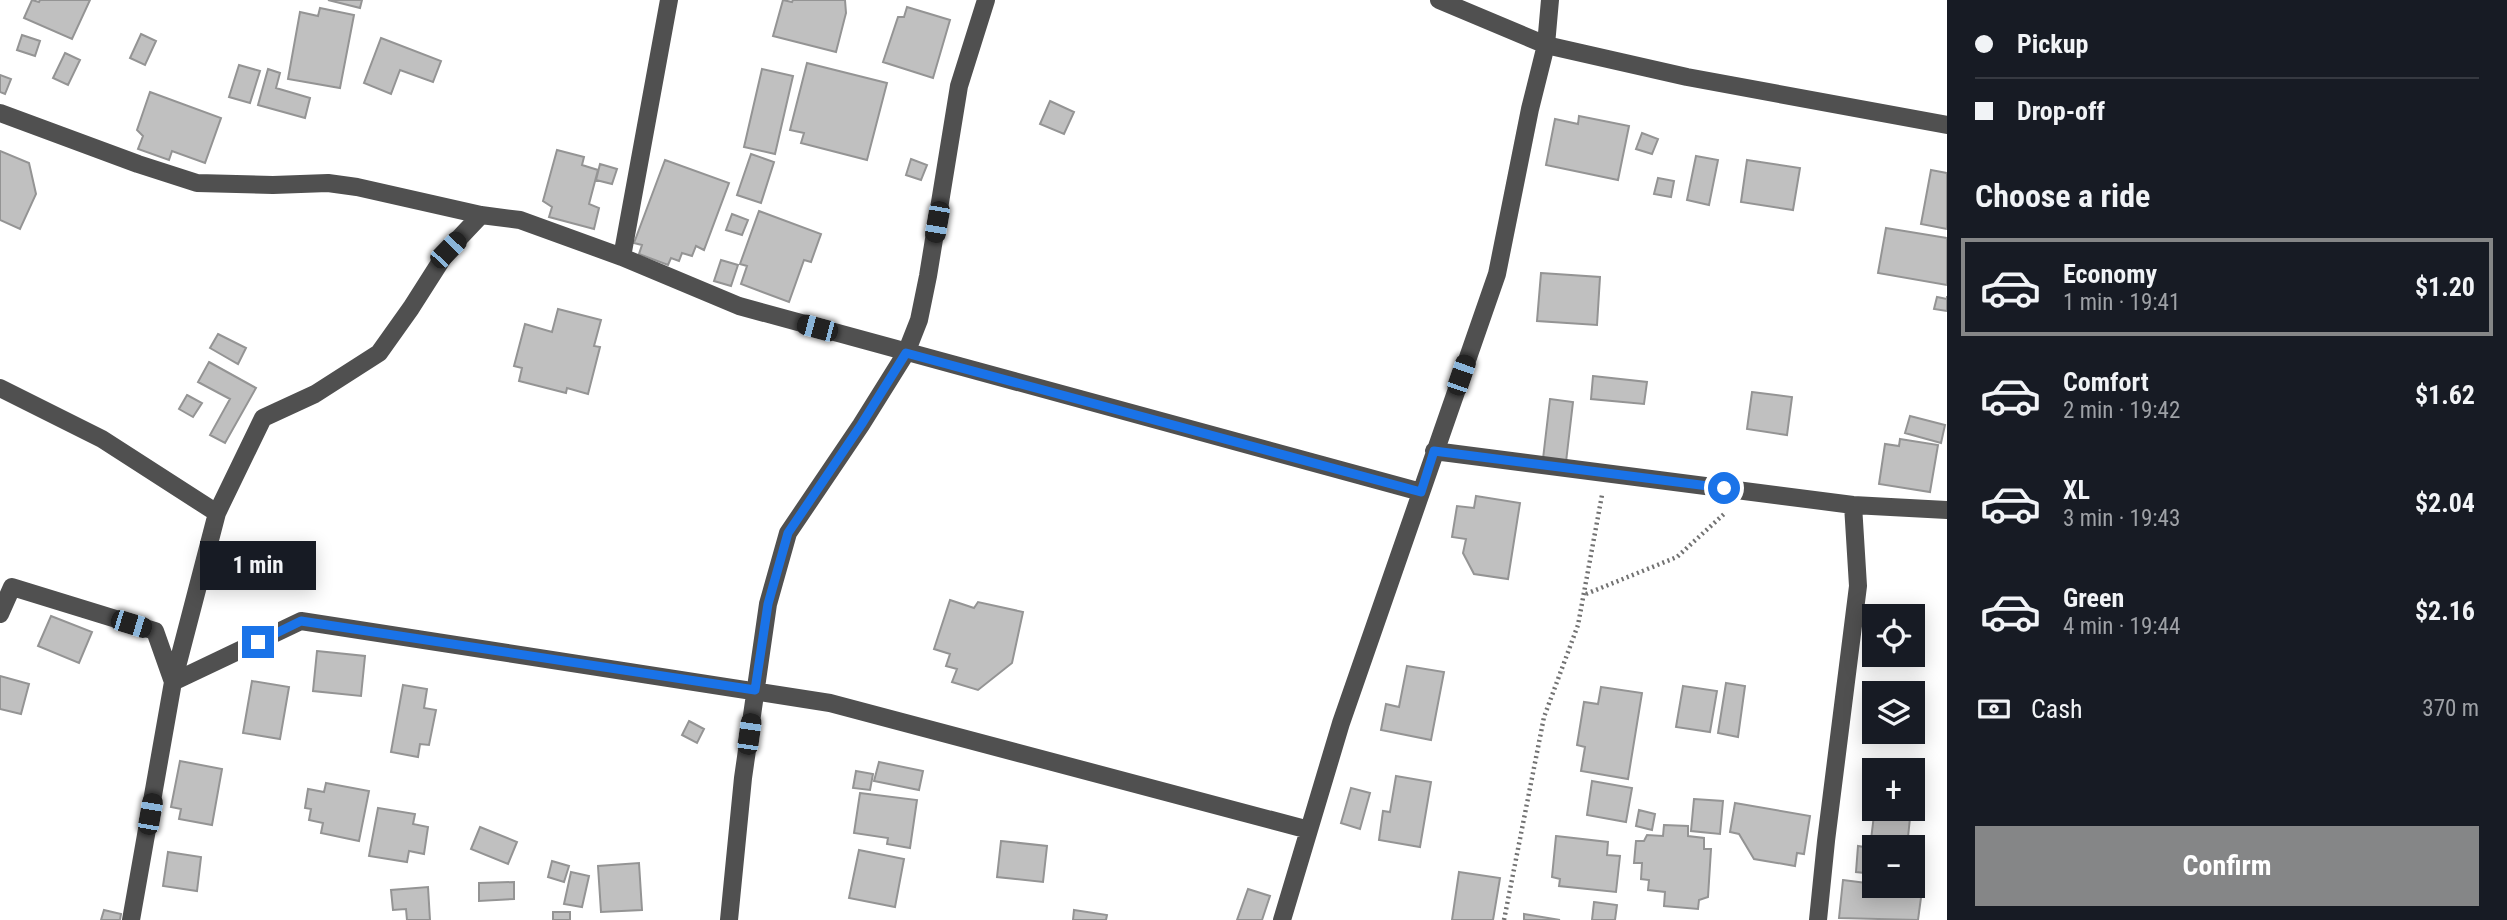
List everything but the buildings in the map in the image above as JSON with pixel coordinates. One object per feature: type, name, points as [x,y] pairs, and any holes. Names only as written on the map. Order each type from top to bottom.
[{"type":"street","points":[[622,257],[669,0]]},
{"type":"street","points":[[729,920],[743,778],[768,604],[788,533],[906,353],[919,320],[959,86],[986,0]]},
{"type":"street","points":[[1439,0],[1546,45],[1687,77],[1947,125]]},
{"type":"street","points":[[1283,920],[1341,723],[1497,274],[1530,109],[1546,45],[1550,0]]},
{"type":"street","points":[[0,113],[197,183],[328,183],[481,215],[520,220],[622,257],[739,306],[1421,492]]},
{"type":"street","points":[[131,920],[173,682],[217,513],[263,418],[315,394],[379,353],[448,250],[481,215]]},
{"type":"street","points":[[0,388],[102,439],[217,513]]},
{"type":"street","points":[[1434,451],[1853,505],[1947,510]]},
{"type":"street","points":[[1818,920],[1825,841],[1858,586],[1853,505]]},
{"type":"street","points":[[0,614],[12,587],[155,631],[173,682]]},
{"type":"street","points":[[173,682],[301,621],[830,703],[1309,830]]},
{"type":"path","points":[[1504,920],[1545,717],[1578,625],[1585,595],[1593,535],[1606,473]]},
{"type":"path","points":[[1585,595],[1677,557],[1747,491]]},
{"type":"route","points":[[258,642],[301,621],[755,690],[768,604],[788,533],[906,353],[1421,492],[1434,451],[1724,488]]}]
